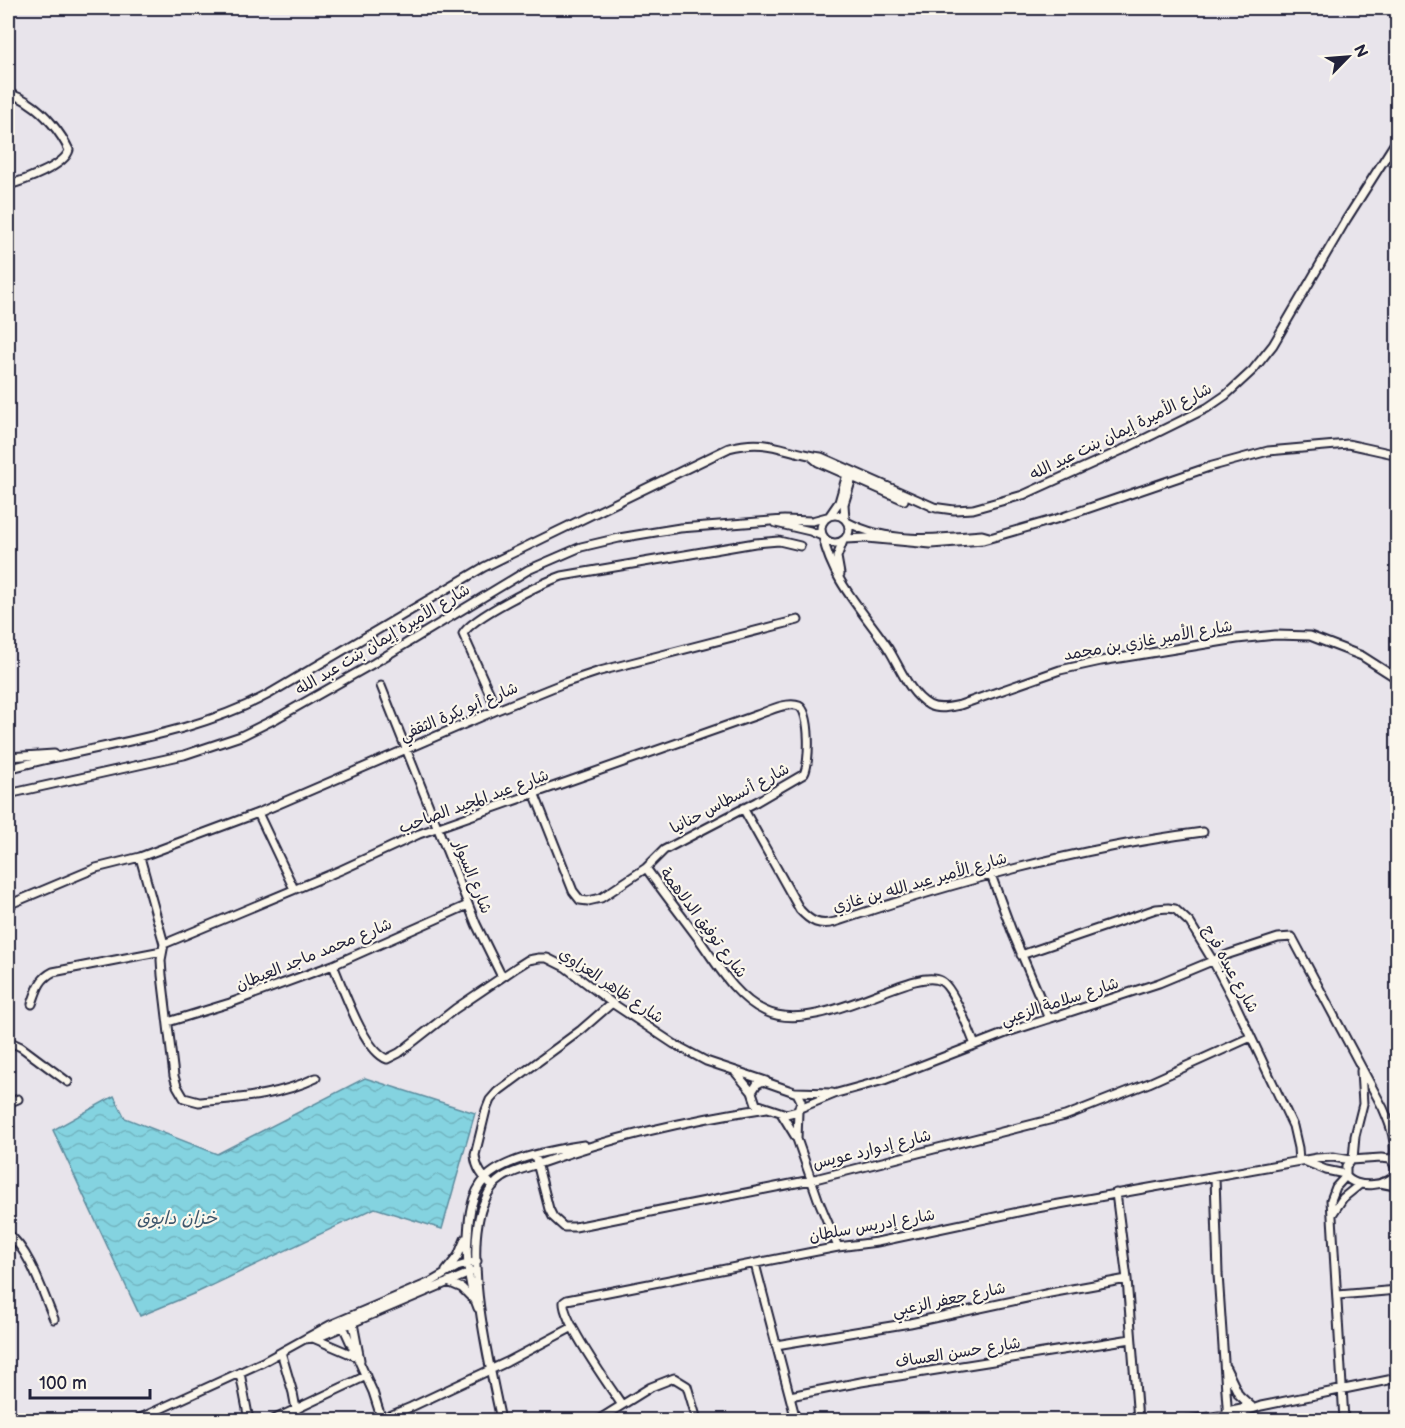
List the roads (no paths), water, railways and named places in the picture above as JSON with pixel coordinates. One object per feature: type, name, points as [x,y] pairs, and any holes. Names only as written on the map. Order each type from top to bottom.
[{"type":"street","points":[[8,93],[30,103],[39,111],[69,150],[64,159],[54,165],[29,178],[8,185]]},
{"type":"street","name":"شارع الأميرة إيمان بنت عبد الله","points":[[69,753],[192,726],[239,709],[269,694],[484,567],[729,448],[754,443],[767,444],[812,457],[824,458],[850,473],[936,508],[973,509],[1023,495],[1143,440],[1207,408],[1226,395],[1253,370],[1273,345],[1346,220],[1398,138]]},
{"type":"street","points":[[823,537],[834,543],[867,538],[931,544],[983,540],[1040,524],[1209,467],[1268,451],[1348,444],[1398,455]]},
{"type":"street","points":[[848,594],[831,564],[821,524],[837,506],[850,473]]},
{"type":"street","points":[[848,594],[837,562],[838,551],[849,531],[844,504],[850,473]]},
{"type":"street","points":[[829,516],[838,515],[868,531],[911,538],[931,540],[982,535],[989,537]]},
{"type":"street","name":"شارع الأميرة إيمان بنت عبد الله","points":[[8,794],[184,755],[241,735],[277,718],[374,663],[528,570],[572,550],[649,532],[711,525],[817,520],[829,516]]},
{"type":"street","name":"شارع الأميرة إيمان بنت عبد الله","points":[[774,522],[810,531],[823,537]]},
{"type":"street","name":"شارع الأميرة إيمان بنت عبد الله","points":[[496,710],[463,634],[472,622],[562,576],[755,543],[779,541],[800,546]]},
{"type":"street","name":"شارع الأمير غازي بن محمد","points":[[848,594],[886,646],[916,694],[933,707],[947,708],[960,705],[1060,670],[1101,661],[1144,652],[1276,635],[1310,636],[1362,656],[1398,679]]},
{"type":"street","name":"شارع أبو بكرة الثقفي","points":[[8,905],[96,868],[140,857],[258,813],[496,710],[600,671],[798,620]]},
{"type":"street","name":"شارع السوار","points":[[381,686],[468,905],[502,977]]},
{"type":"street","name":"شارع عبد المجيد الصاحب","points":[[32,1004],[44,976],[53,972],[163,947],[438,828],[535,795],[726,724],[788,706],[801,707]]},
{"type":"street","name":"شارع أنسطاس حنانيا","points":[[535,795],[573,891],[580,900],[588,902],[601,897],[646,868],[671,846],[799,778],[807,769],[807,729],[801,707]]},
{"type":"street","points":[[8,757],[69,753]]},
{"type":"street","points":[[8,769],[69,753]]},
{"type":"street","name":"شارع الأمير عبد الله بن غازي","points":[[743,808],[800,910],[807,918],[820,924],[835,922],[944,887],[991,875],[1130,843],[1203,832]]},
{"type":"street","points":[[258,813],[294,889]]},
{"type":"street","points":[[140,857],[163,947],[162,975],[169,1045],[177,1086],[184,1098],[190,1101],[257,1096],[293,1088],[316,1078]]},
{"type":"street","name":"شارع توفيق الدلاهمة","points":[[646,868],[728,980],[747,1000],[767,1012],[793,1017],[820,1014],[908,984],[935,979],[947,985],[975,1045]]},
{"type":"street","points":[[991,875],[1048,1019]]},
{"type":"street","name":"شارع محمد ماجد العيطان","points":[[168,1022],[230,1003],[333,965],[468,905]]},
{"type":"street","name":"شارع عبده فرج","points":[[1021,955],[1138,915],[1168,908],[1181,913],[1190,923],[1213,961],[1251,1037],[1293,1126],[1301,1161]]},
{"type":"street","name":"شارع سلامة الزعبي","points":[[781,1113],[790,1114],[837,1093],[884,1080],[1048,1019],[1159,984],[1213,961],[1278,938],[1292,937],[1361,1068]]},
{"type":"street","name":"شارع ظاهر العزاوي","points":[[333,965],[369,1041],[378,1053],[387,1059],[399,1053],[502,977],[528,960],[539,957],[547,958],[565,967],[612,1003],[674,1044],[706,1061],[794,1092]]},
{"type":"street","points":[[493,1186],[478,1168],[475,1155],[490,1100],[507,1084],[581,1030],[612,1003]]},
{"type":"street","name":"شارع إدوارد عويس","points":[[535,1155],[553,1217],[558,1223],[568,1227],[811,1180],[1074,1113],[1149,1083],[1251,1037]]},
{"type":"street","points":[[8,1041],[27,1051],[68,1083]]},
{"type":"street","points":[[1344,1420],[1332,1215],[1333,1193],[1346,1175],[1346,1166],[1352,1159],[1363,1104],[1361,1068]]},
{"type":"street","points":[[1361,1068],[1390,1123],[1396,1148],[1395,1176],[1383,1183]]},
{"type":"street","name":"شارع ظاهر العزاوي","points":[[734,1072],[752,1094],[756,1104],[766,1108]]},
{"type":"street","points":[[736,1113],[747,1103],[757,1084],[766,1081]]},
{"type":"street","points":[[794,1092],[801,1100],[797,1139]]},
{"type":"street","name":"شارع سلامة الزعبي","points":[[794,1092],[837,1093]]},
{"type":"street","points":[[8,1103],[18,1099]]},
{"type":"street","points":[[501,1420],[481,1313],[477,1261],[479,1216],[484,1200],[493,1186],[504,1177],[600,1144],[766,1108],[781,1113],[797,1139],[838,1247]]},
{"type":"street","points":[[443,1275],[458,1256],[468,1228],[474,1197],[485,1179],[502,1167],[535,1155],[576,1146],[600,1144]]},
{"type":"street","name":"شارع إدريس سلطان","points":[[622,1405],[573,1327],[564,1306],[564,1302],[571,1298],[1301,1161],[1333,1157],[1380,1158],[1395,1164]]},
{"type":"street","name":"شارع إدريس سلطان","points":[[1301,1161],[1346,1175],[1352,1183],[1359,1185]]},
{"type":"street","points":[[1215,1177],[1227,1416]]},
{"type":"street","points":[[1332,1215],[1343,1198],[1359,1185],[1383,1183],[1398,1186]]},
{"type":"street","points":[[1116,1194],[1127,1279],[1138,1420]]},
{"type":"street","points":[[468,1228],[468,1272],[481,1313]]},
{"type":"street","points":[[8,1234],[14,1238],[26,1256],[54,1320]]},
{"type":"street","points":[[304,1339],[314,1338],[467,1263],[477,1261]]},
{"type":"street","points":[[755,1264],[796,1420]]},
{"type":"street","points":[[352,1319],[477,1270]]},
{"type":"street","name":"شارع جعفر الزعبي","points":[[776,1345],[910,1323],[1127,1279]]},
{"type":"street","points":[[448,1282],[462,1288],[475,1300]]},
{"type":"street","points":[[1338,1295],[1398,1290]]},
{"type":"street","points":[[352,1319],[358,1359]]},
{"type":"street","points":[[342,1324],[366,1376],[382,1420],[573,1327]]},
{"type":"street","points":[[136,1420],[240,1373],[316,1331],[342,1324]]},
{"type":"street","points":[[314,1338],[358,1359]]},
{"type":"street","name":"شارع حسن العساف","points":[[790,1396],[861,1382],[1131,1339]]},
{"type":"street","points":[[281,1352],[298,1420]]},
{"type":"street","points":[[1223,1363],[1239,1395],[1251,1406]]},
{"type":"street","points":[[240,1373],[249,1420]]},
{"type":"street","points":[[273,1420],[366,1376]]},
{"type":"street","points":[[1186,1420],[1227,1416],[1261,1406],[1398,1378]]},
{"type":"street","points":[[598,1420],[667,1379],[679,1379],[689,1389],[697,1420]]},
{"type":"street","points":[[1227,1416],[1251,1406],[1261,1406]]},
{"type":"street","points":[[160,1410],[161,1420]]},
{"type":"street","points":[[11,1417],[22,1420]]},
{"type":"water","name":"خزان دابوق","points":[[365,1078],[475,1113],[442,1229],[375,1208],[198,1292],[140,1316],[53,1130],[114,1096],[125,1118],[217,1154]]}]
